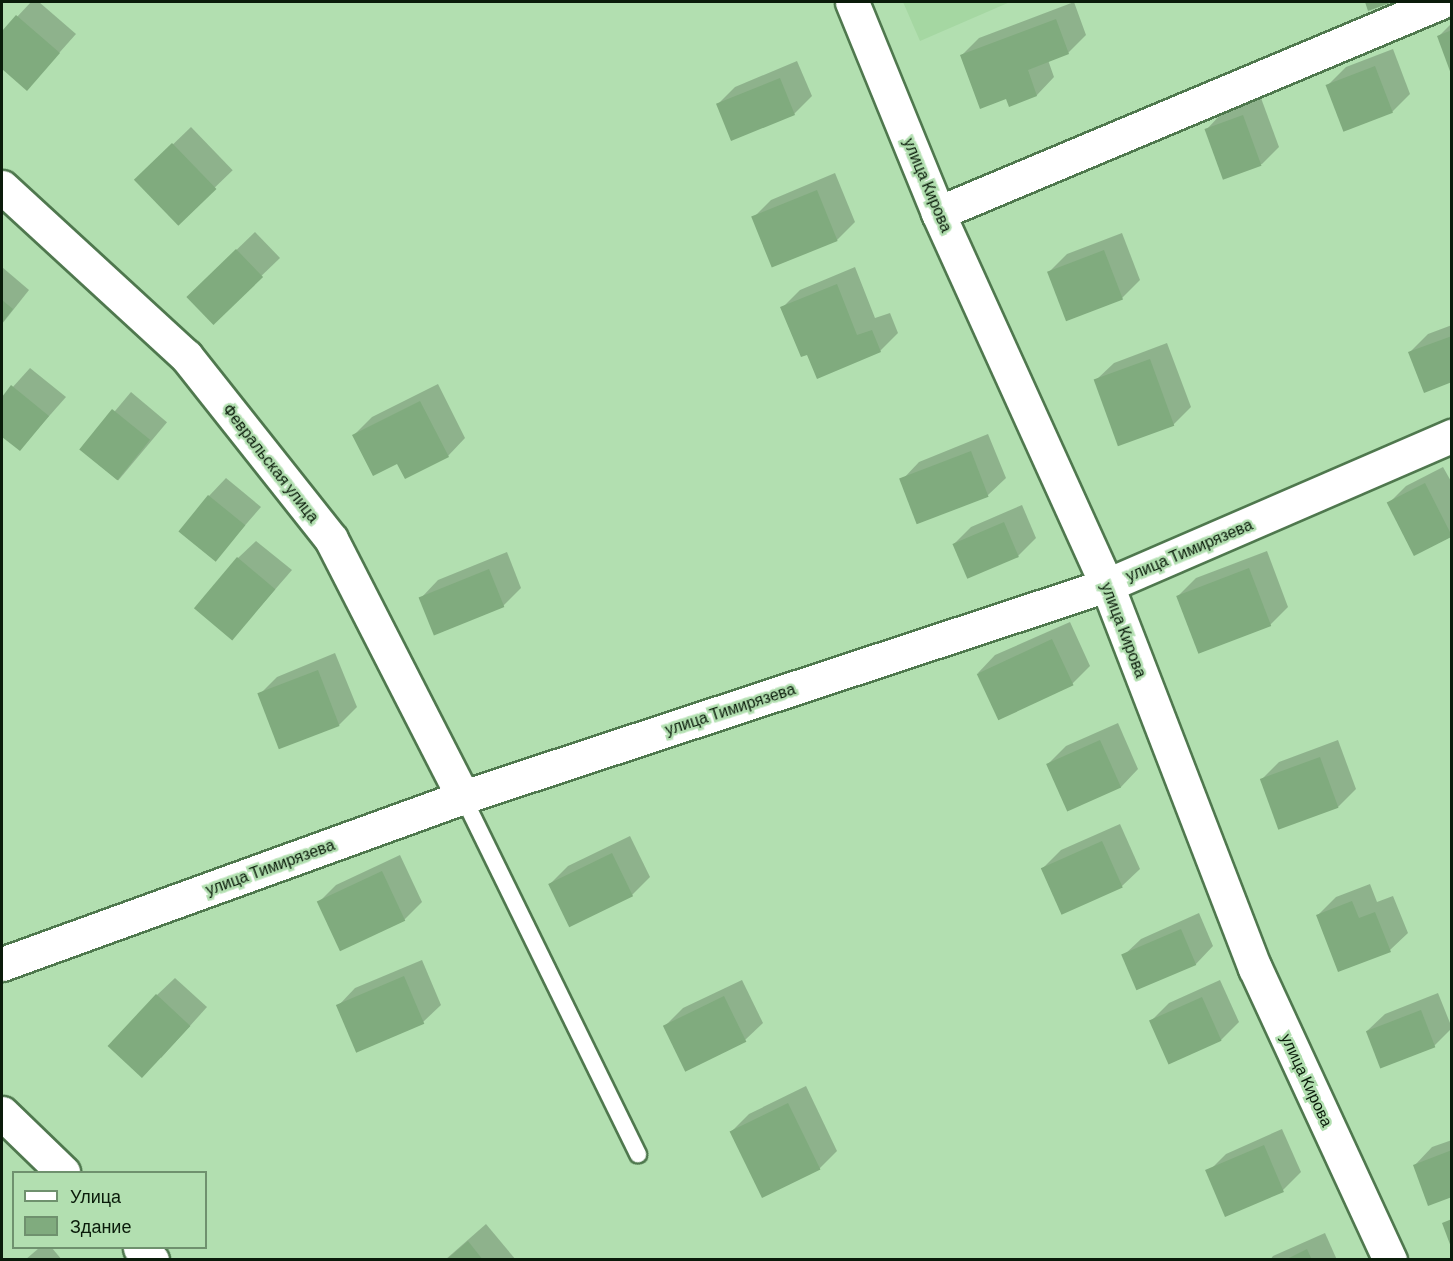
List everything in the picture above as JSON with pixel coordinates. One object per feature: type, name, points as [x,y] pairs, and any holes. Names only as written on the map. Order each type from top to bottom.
[{"type":"street","name":"улица Кирова","points":[[852,2],[938,213],[1107,585],[1255,968],[1390,1260]]},
{"type":"street","points":[[938,213],[1441,2]]},
{"type":"street","name":"Февральская улица","points":[[2,188],[186,356],[331,539],[463,797]]},
{"type":"street","name":"улица Тимирязева","points":[[2,964],[463,797],[1107,585],[1452,436]]},
{"type":"street","points":[[2,1113],[61,1171]]},
{"type":"street","points":[[141,1249],[152,1260]]},
{"type":"lane","points":[[463,797],[638,1155]]},
{"type":"shaded area","points":[[903,2],[1010,2],[920,41]]},
{"type":"building","points":[[1365,2],[1393,2],[1368,11]]},
{"type":"building","points":[[16,15],[60,53],[27,91],[2,69],[2,31]]},
{"type":"building","points":[[1056,19],[1069,54],[1028,70],[1037,96],[1009,107],[1006,99],[980,109],[960,55]]},
{"type":"building","points":[[1452,30],[1452,74],[1451,74],[1437,36]]},
{"type":"building","points":[[1375,66],[1393,113],[1343,132],[1326,85]]},
{"type":"building","points":[[780,78],[795,115],[731,141],[716,104]]},
{"type":"building","points":[[1243,115],[1261,166],[1223,180],[1204,129]]},
{"type":"building","points":[[172,143],[216,189],[178,226],[134,180]]},
{"type":"building","points":[[817,190],[838,241],[772,268],[751,217]]},
{"type":"building","points":[[236,249],[263,277],[213,325],[186,297]]},
{"type":"building","points":[[1104,250],[1123,299],[1066,321],[1047,272]]},
{"type":"building","points":[[837,284],[857,335],[872,330],[881,352],[817,379],[807,355],[801,357],[780,307]]},
{"type":"building","points":[[2,300],[13,309],[2,323]]},
{"type":"building","points":[[1452,336],[1452,382],[1424,393],[1408,352]]},
{"type":"building","points":[[1150,359],[1174,426],[1118,446],[1094,380]]},
{"type":"building","points":[[11,385],[49,416],[20,451],[2,437],[2,397]]},
{"type":"building","points":[[420,401],[449,457],[405,479],[397,464],[373,476],[352,435]]},
{"type":"building","points":[[112,409],[150,440],[117,480],[79,449]]},
{"type":"building","points":[[971,451],[989,497],[917,524],[899,479]]},
{"type":"building","points":[[1425,483],[1452,537],[1414,556],[1387,503]]},
{"type":"building","points":[[208,495],[245,525],[216,562],[178,532]]},
{"type":"building","points":[[1004,522],[1019,557],[967,579],[952,544]]},
{"type":"building","points":[[237,557],[275,589],[232,640],[194,608]]},
{"type":"building","points":[[1249,568],[1271,626],[1198,654],[1176,596]]},
{"type":"building","points":[[489,569],[504,607],[434,635],[419,597]]},
{"type":"building","points":[[1052,639],[1074,685],[998,720],[977,674]]},
{"type":"building","points":[[318,670],[340,726],[279,749],[257,693]]},
{"type":"building","points":[[1100,740],[1121,788],[1067,812],[1046,764]]},
{"type":"building","points":[[1320,757],[1338,808],[1278,830],[1260,779]]},
{"type":"building","points":[[1102,841],[1123,888],[1062,915],[1041,868]]},
{"type":"building","points":[[612,853],[633,896],[569,927],[548,884]]},
{"type":"building","points":[[382,871],[405,921],[340,951],[317,901]]},
{"type":"building","points":[[1352,901],[1359,918],[1375,912],[1391,952],[1338,972],[1316,915]]},
{"type":"building","points":[[1181,929],[1196,965],[1136,990],[1121,954]]},
{"type":"building","points":[[404,976],[424,1024],[356,1053],[336,1005]]},
{"type":"building","points":[[156,994],[190,1026],[142,1078],[108,1046]]},
{"type":"building","points":[[724,996],[746,1042],[685,1072],[663,1026]]},
{"type":"building","points":[[1202,997],[1222,1041],[1169,1064],[1149,1021]]},
{"type":"building","points":[[1421,1010],[1435,1047],[1380,1068],[1366,1031]]},
{"type":"building","points":[[788,1103],[820,1170],[762,1198],[730,1131]]},
{"type":"building","points":[[1264,1145],[1284,1192],[1225,1217],[1205,1170]]},
{"type":"building","points":[[1452,1150],[1452,1197],[1428,1206],[1413,1165]]},
{"type":"building","points":[[1452,1219],[1452,1247],[1451,1247],[1442,1223]]},
{"type":"building","points":[[468,1241],[483,1260],[446,1260]]},
{"type":"building","points":[[1307,1249],[1312,1260],[1285,1260]]}]
